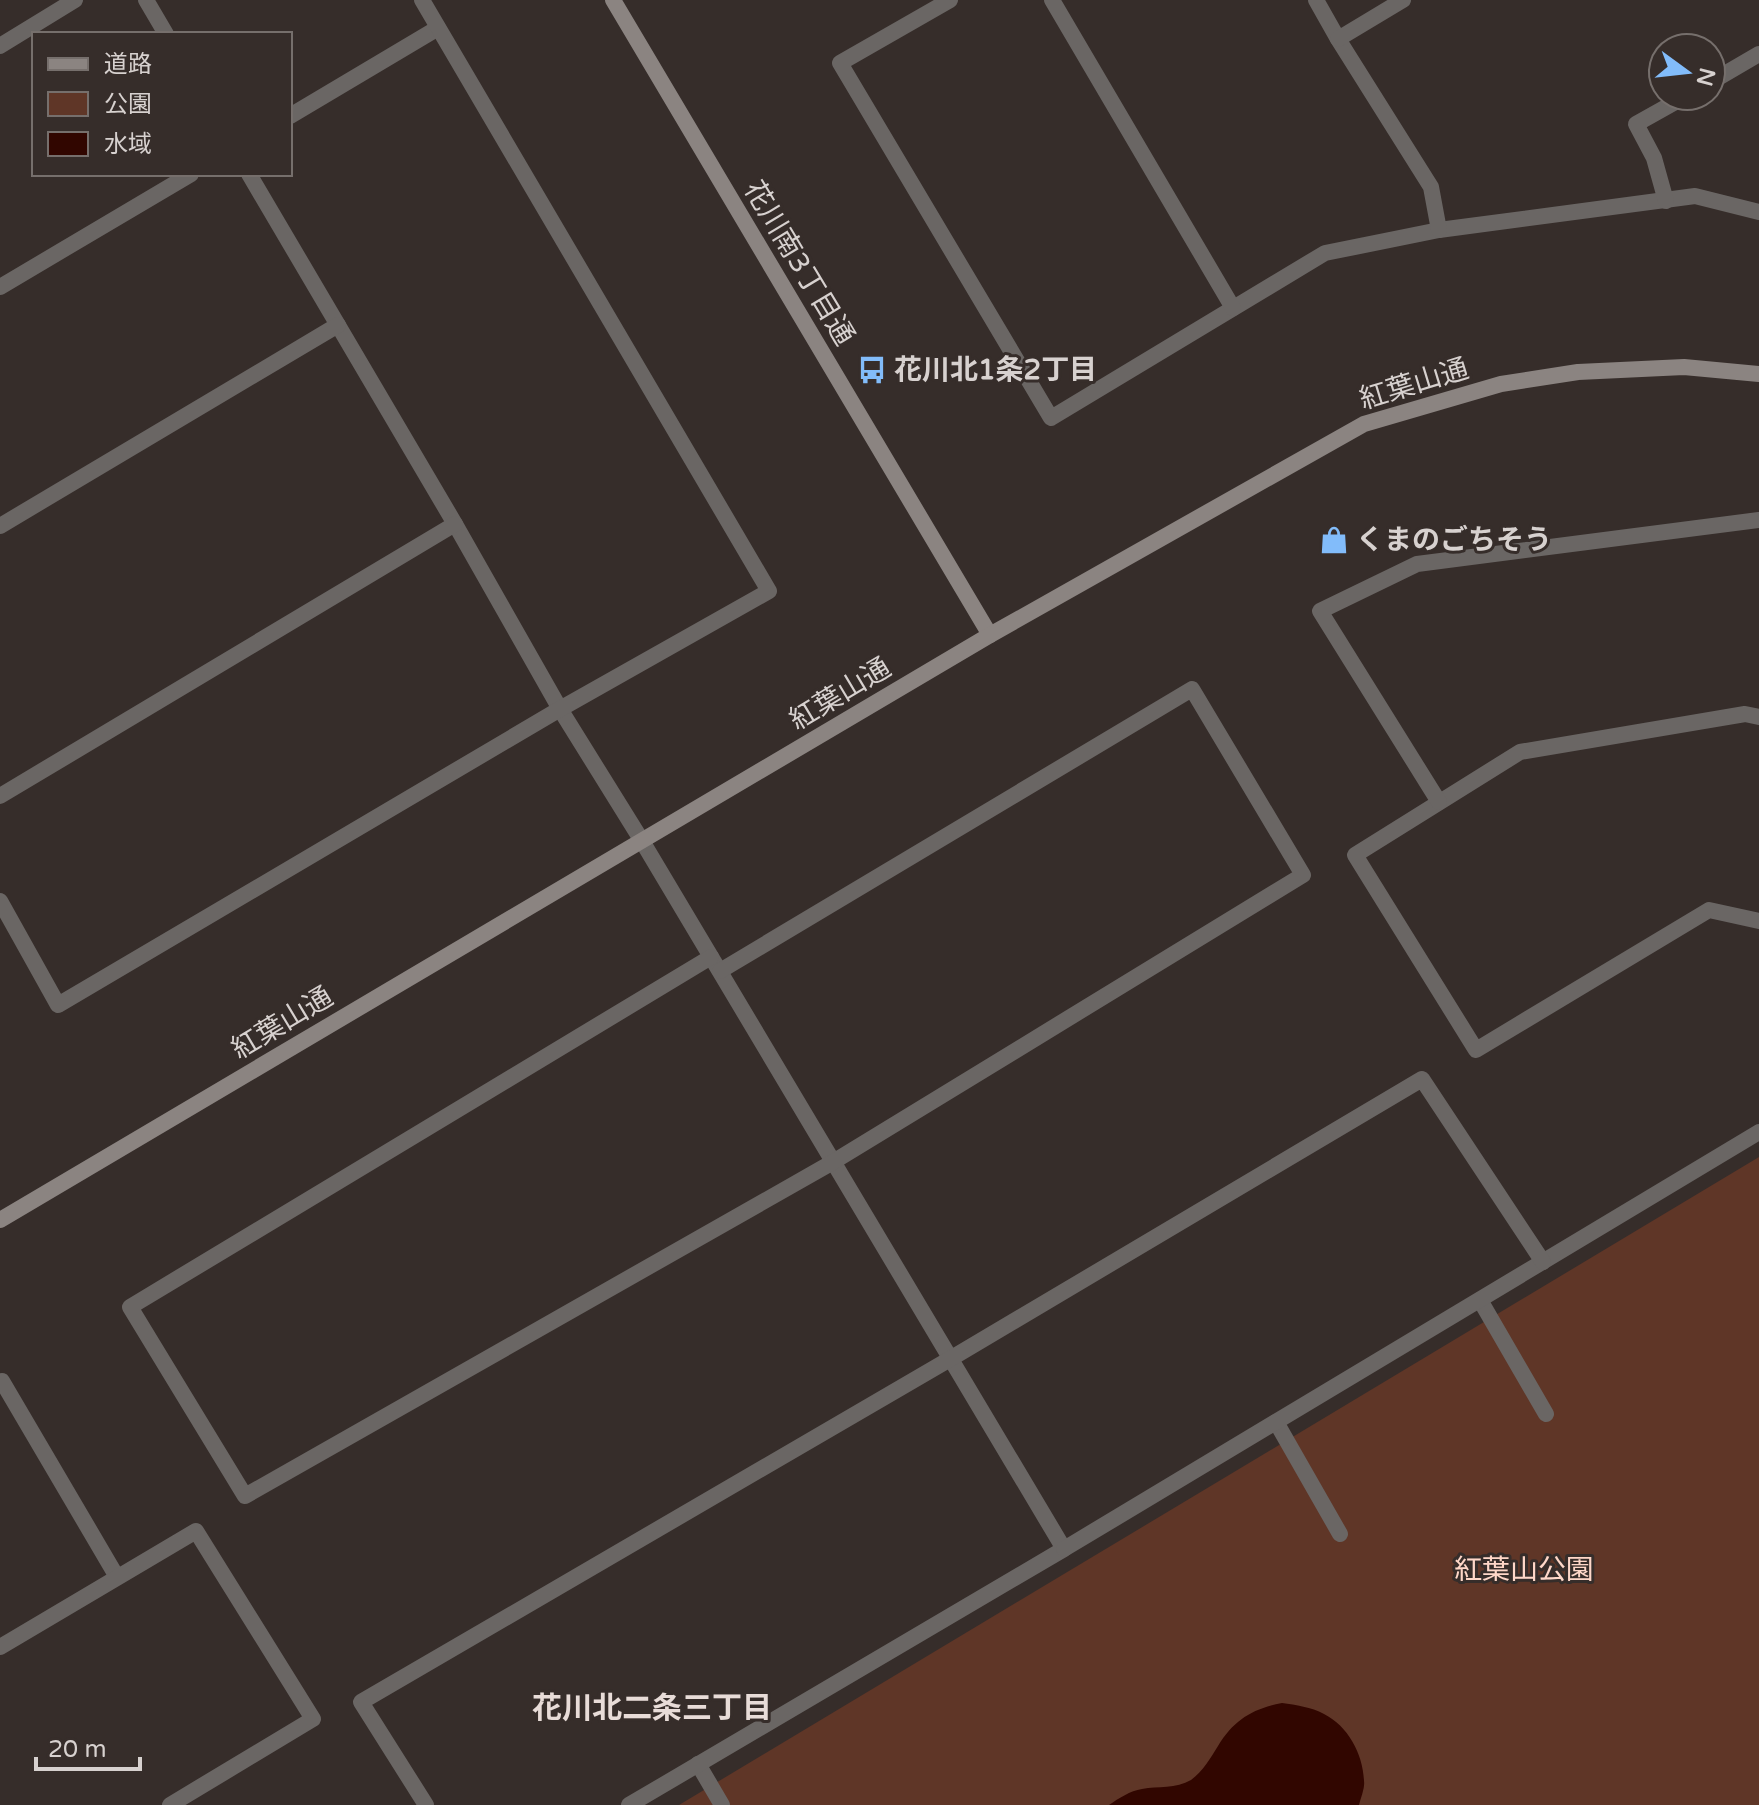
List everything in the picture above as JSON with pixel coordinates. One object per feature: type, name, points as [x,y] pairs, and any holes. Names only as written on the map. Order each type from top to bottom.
[{"type":"street","points":[[0,46],[75,0]]},
{"type":"street","points":[[146,0],[165,32]]},
{"type":"street","points":[[0,901],[58,1005],[560,709],[769,591],[422,0]]},
{"type":"street","name":"花川南3丁目通","points":[[613,0],[990,635]]},
{"type":"street","points":[[950,0],[840,63],[1051,418],[1325,253],[1439,230],[1695,196],[1759,212]]},
{"type":"street","points":[[1052,0],[1233,308]]},
{"type":"street","points":[[1316,0],[1431,187],[1439,230]]},
{"type":"street","points":[[1338,39],[1403,0]]},
{"type":"street","points":[[292,115],[438,28]]},
{"type":"street","points":[[1727,73],[1759,54]]},
{"type":"street","points":[[1657,112],[1636,124],[1654,158],[1666,201]]},
{"type":"street","points":[[0,287],[188,176]]},
{"type":"street","points":[[250,176],[560,709],[716,964],[1064,1549]]},
{"type":"street","points":[[0,526],[338,325]]},
{"type":"street","name":"紅葉山通","points":[[0,1220],[990,635],[1364,424],[1501,384],[1578,372],[1684,367],[1759,374]]},
{"type":"street","points":[[1439,802],[1320,611],[1417,564],[1759,520]]},
{"type":"street","points":[[0,796],[455,524]]},
{"type":"street","points":[[1192,689],[1303,875],[833,1162],[245,1496],[130,1307],[1192,689]]},
{"type":"street","points":[[1759,717],[1745,714],[1520,752],[1355,855],[1476,1050],[1709,910],[1759,921]]},
{"type":"street","points":[[426,1805],[361,1702],[950,1359],[1422,1079],[1543,1262]]},
{"type":"street","points":[[629,1805],[1064,1549],[1759,1132]]},
{"type":"street","points":[[1480,1300],[1546,1414]]},
{"type":"street","points":[[0,1382],[10,1394],[117,1577]]},
{"type":"street","points":[[1276,1422],[1340,1534]]},
{"type":"street","points":[[0,1647],[196,1531],[313,1719],[170,1805]]},
{"type":"street","points":[[698,1764],[722,1805]]},
{"type":"green space","name":"紅葉山公園","points":[[1759,1157],[1759,1805],[679,1805]]},
{"type":"water","points":[[1282,1703],[1319,1712],[1333,1719],[1347,1733],[1363,1771],[1364,1787],[1359,1805],[1109,1805],[1138,1790],[1173,1786],[1191,1780],[1203,1769],[1237,1723],[1253,1712]]},
{"type":"place","name":"花川北1条2丁目","points":[[872,370]]},
{"type":"place","name":"くまのごちそう","points":[[1334,540]]},
{"type":"district","name":"花川北二条三丁目","points":[[652,1708]]}]
